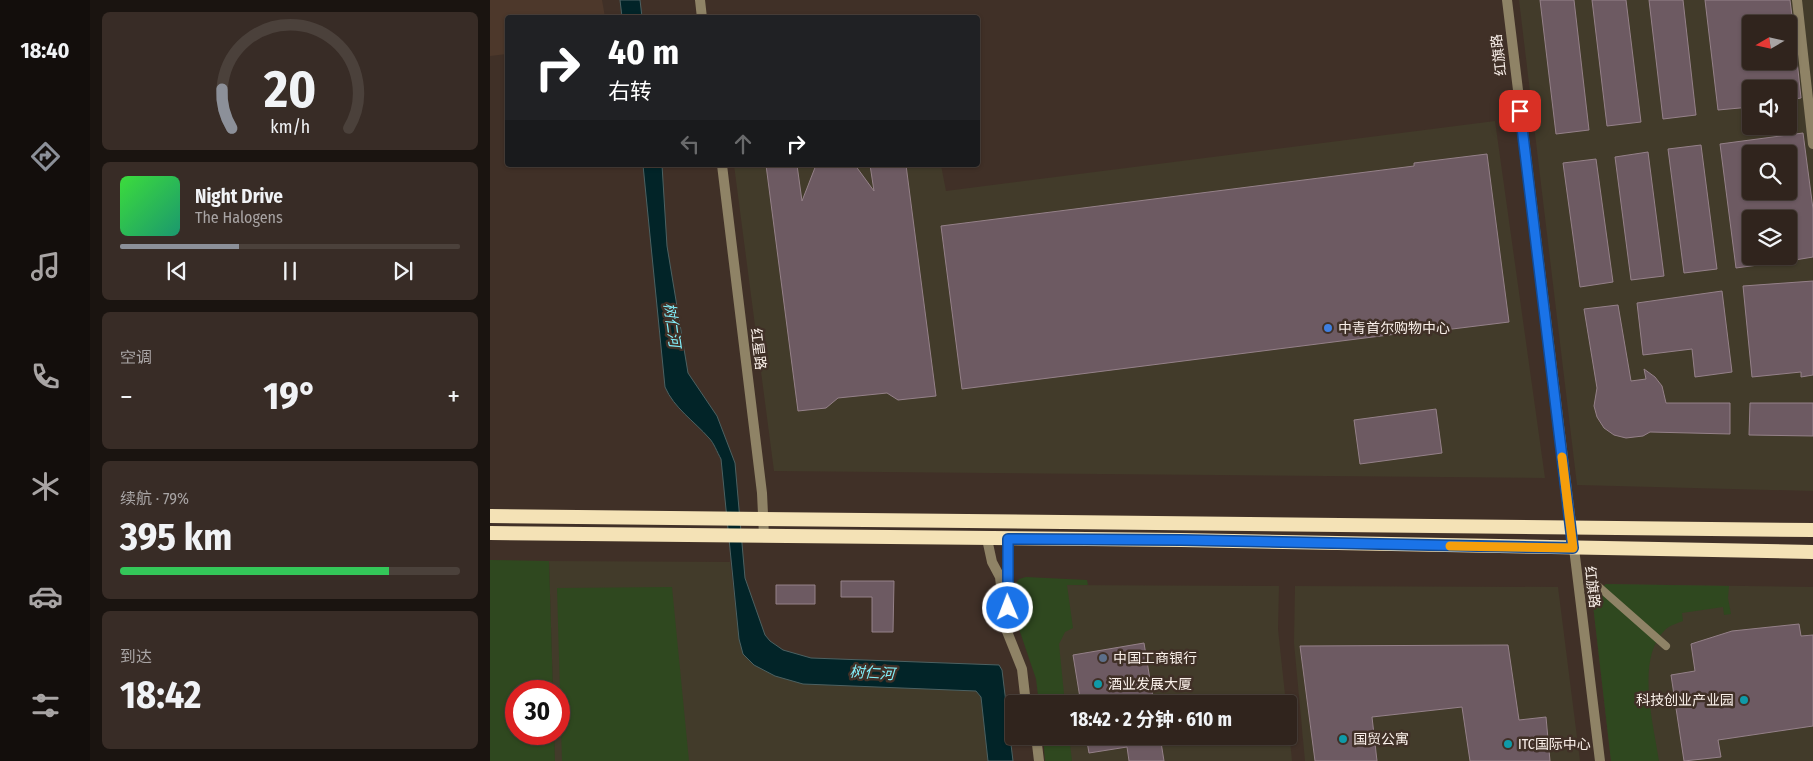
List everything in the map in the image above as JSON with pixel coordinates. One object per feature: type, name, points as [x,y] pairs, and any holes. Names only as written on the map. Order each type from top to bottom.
[{"type":"highway","points":[[491,516],[1813,530]]},
{"type":"highway","points":[[491,533],[1191,540],[1813,552]]},
{"type":"street","points":[[700,0],[702,15]]},
{"type":"street","name":"红旗路","points":[[1507,0],[1600,761]]},
{"type":"street","points":[[1797,0],[1813,144]]},
{"type":"street","name":"红星路","points":[[722,167],[762,493],[764,536]]},
{"type":"street","points":[[987,539],[992,562],[1000,577],[1005,622],[1022,669],[1025,695]]},
{"type":"street","points":[[1008,539],[1008,608],[1014,631],[1028,668],[1031,695]]},
{"type":"street","points":[[1599,587],[1666,646]]},
{"type":"street","points":[[1030,745],[1032,761]]},
{"type":"street","points":[[1037,745],[1039,761]]},
{"type":"shaded area","points":[[490,0],[602,0],[605,15],[505,15],[505,54],[490,56]]},
{"type":"shaded area","points":[[1519,0],[1813,0],[1813,491],[1577,485]]},
{"type":"shaded area","points":[[1495,121],[1545,478],[774,471],[734,167],[941,167],[946,191]]},
{"type":"shaded area","points":[[549,561],[730,562],[739,639],[743,654],[976,691],[981,697],[988,761],[555,761],[554,745],[570,745],[570,680],[553,680]]},
{"type":"shaded area","points":[[1606,584],[1813,587],[1813,761],[1611,761],[1593,605],[1595,592]]},
{"type":"shaded area","name":"酒业发展大厦","points":[[1047,585],[1279,586],[1278,629],[1285,695],[1060,695]]},
{"type":"shaded area","points":[[1295,586],[1558,587],[1580,761],[1305,761],[1294,643]]},
{"type":"shaded area","points":[[1065,745],[1290,745],[1292,761],[1067,761]]},
{"type":"green space","points":[[490,560],[549,561],[553,680],[505,680],[505,745],[554,745],[555,761],[490,761]]},
{"type":"green space","points":[[1026,577],[1087,580],[1088,585],[1067,585],[1073,628],[1065,632],[1059,644],[1064,695],[1038,695],[1036,679],[1017,623],[1012,589],[1019,579]]},
{"type":"green space","points":[[1606,584],[1729,586],[1728,598],[1731,614],[1724,615],[1723,607],[1682,613],[1683,621],[1667,628],[1656,642],[1651,658],[1649,693],[1659,761],[1611,761],[1593,605],[1595,592]]},
{"type":"green space","points":[[672,587],[689,761],[562,761],[562,745],[570,745],[570,680],[560,680],[557,588]]},
{"type":"green space","points":[[1044,745],[1070,745],[1072,761],[1045,761]]},
{"type":"water","points":[[620,0],[640,0],[642,15],[622,15]]},
{"type":"water","name":"树仁河","points":[[643,167],[662,167],[667,246],[688,373],[717,416],[735,463],[745,578],[765,635],[783,650],[811,658],[999,665],[1002,670],[1005,695],[1005,745],[1011,745],[1013,761],[988,761],[981,697],[976,691],[803,684],[775,676],[754,665],[743,654],[739,639],[721,459],[711,440],[679,408],[665,387]]},
{"type":"building","points":[[1540,0],[1574,0],[1589,130],[1556,134]]},
{"type":"building","points":[[1592,0],[1626,0],[1641,122],[1607,126]]},
{"type":"building","points":[[1649,0],[1683,0],[1696,115],[1663,119]]},
{"type":"building","points":[[1705,0],[1790,0],[1792,15],[1742,15],[1742,70],[1798,70],[1801,98],[1797,99],[1797,80],[1742,80],[1742,108],[1718,110]]},
{"type":"building","points":[[1803,133],[1813,209],[1813,257],[1797,260],[1797,210],[1742,210],[1742,265],[1758,265],[1736,268],[1720,144]]},
{"type":"building","points":[[1701,145],[1717,269],[1684,273],[1668,149]]},
{"type":"building","points":[[1648,152],[1664,276],[1631,280],[1615,157]]},
{"type":"building","points":[[1487,154],[1509,322],[1436,331],[1436,329],[962,389],[941,226],[1414,166],[1414,163]]},
{"type":"building","points":[[1596,159],[1613,282],[1580,287],[1563,163]]},
{"type":"building","points":[[766,167],[797,167],[802,201],[815,167],[856,167],[874,191],[870,167],[906,167],[936,396],[898,400],[887,393],[838,398],[826,408],[798,411]]},
{"type":"building","points":[[1813,281],[1813,375],[1801,377],[1801,372],[1752,377],[1743,286]]},
{"type":"building","points":[[1722,291],[1732,372],[1695,377],[1692,349],[1643,355],[1637,303]]},
{"type":"building","points":[[1618,305],[1631,381],[1646,379],[1644,369],[1655,377],[1662,386],[1666,403],[1730,403],[1730,434],[1650,432],[1643,436],[1626,438],[1614,435],[1604,428],[1597,417],[1594,406],[1597,388],[1584,309]]},
{"type":"building","points":[[1750,403],[1813,403],[1813,436],[1749,435]]},
{"type":"building","points":[[1436,409],[1442,453],[1360,464],[1354,420]]},
{"type":"building","points":[[841,581],[894,581],[893,632],[872,632],[872,597],[841,597]]},
{"type":"building","points":[[776,585],[815,585],[815,604],[776,604]]},
{"type":"building","name":"科技创业产业园","points":[[1799,624],[1801,636],[1813,635],[1813,726],[1718,740],[1721,757],[1684,761],[1671,675],[1695,671],[1691,644],[1732,631]]},
{"type":"building","points":[[1144,643],[1153,695],[1080,695],[1073,655]]},
{"type":"building","points":[[1508,645],[1519,720],[1546,717],[1550,761],[1470,761],[1462,707],[1372,717],[1377,761],[1315,761],[1300,646]]},
{"type":"building","points":[[1088,745],[1161,745],[1164,761],[1129,761],[1127,747],[1089,753]]},
{"type":"slow traffic","points":[[1450,546],[1573,548],[1562,457]]},
{"type":"place","name":"中青首尔购物中心","points":[[1328,328]]},
{"type":"place","name":"中国工商银行","points":[[1103,658]]},
{"type":"place","name":"酒业发展大厦","points":[[1098,684]]},
{"type":"place","name":"科技创业产业园","points":[[1744,700]]},
{"type":"place","name":"国贸公寓","points":[[1343,739]]},
{"type":"place","name":"ITC国际中心","points":[[1508,744]]},
{"type":"route","points":[[1008,608],[1008,539],[1181,540],[1573,548],[1520,111]]}]
